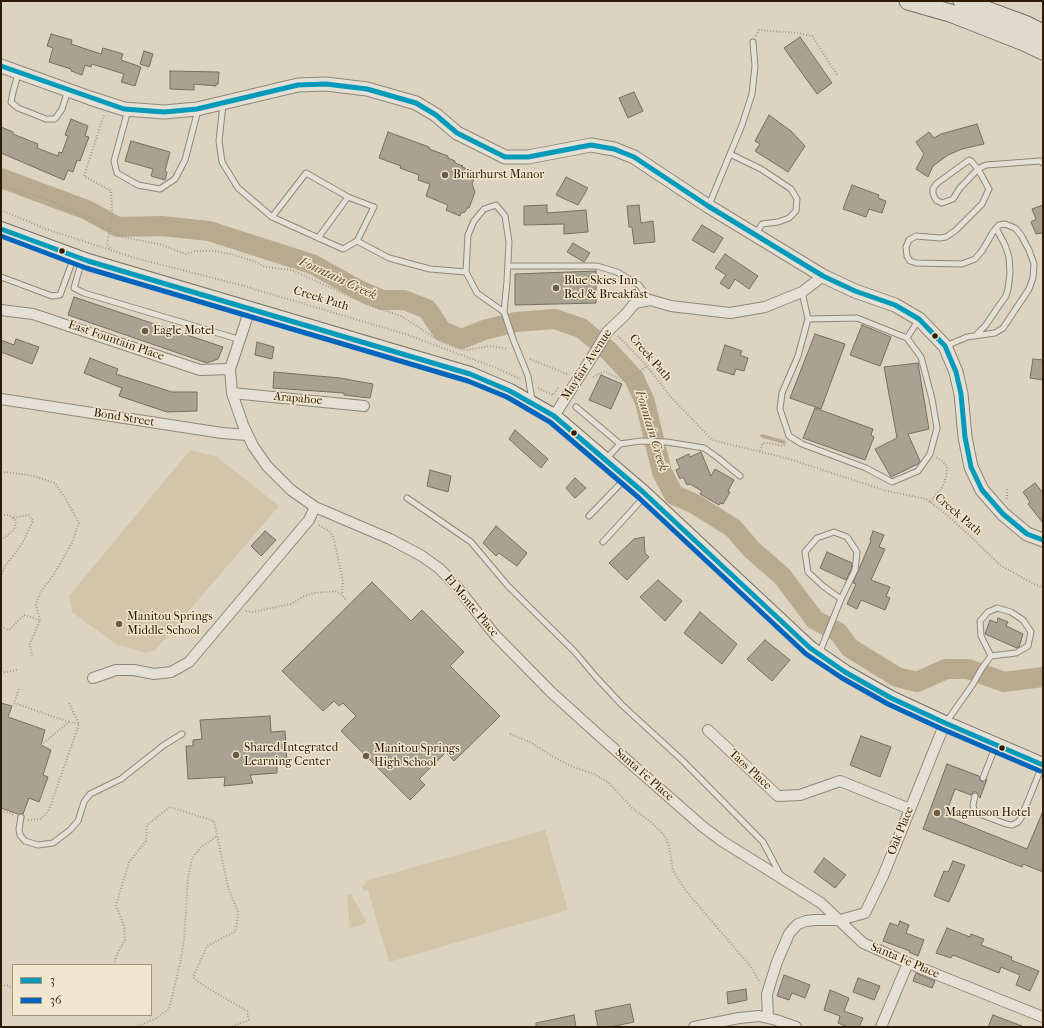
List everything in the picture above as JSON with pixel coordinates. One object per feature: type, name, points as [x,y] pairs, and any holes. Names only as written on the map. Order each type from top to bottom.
[{"type":"highway","points":[[908,1],[950,13],[1043,51]]},
{"type":"highway","points":[[962,1],[1027,25],[1043,33]]},
{"type":"main road","points":[[1,229],[78,258],[470,374],[510,391],[554,416],[646,494],[801,640],[819,654],[869,686],[891,698],[1043,765]]},
{"type":"street","points":[[1,66],[108,104],[128,109],[164,112],[199,108],[298,85],[326,84],[367,89],[416,103],[436,115],[457,133],[505,157],[528,157],[591,145],[614,149],[634,157],[708,206],[823,276],[855,291],[895,305],[919,318],[945,346],[956,372],[961,394],[965,437],[971,467],[982,490],[1003,514],[1027,534],[1043,540]]},
{"type":"street","points":[[650,300],[671,306],[730,313],[765,307],[802,292],[823,276]]},
{"type":"street","name":"Mayfair Avenue","points":[[554,416],[594,354],[625,315],[635,303],[650,300]]},
{"type":"street","name":"El Monte Place","points":[[250,309],[241,340],[230,368],[232,393],[242,424],[259,456],[280,480],[315,507],[390,539],[422,556],[440,569],[457,587],[495,635],[551,692],[603,739]]},
{"type":"street","name":"East Fountain Place","points":[[1,310],[33,314],[200,370],[230,368]]},
{"type":"street","name":"Arapahoe","points":[[232,393],[364,406]]},
{"type":"street","name":"Bond Street","points":[[1,399],[222,434],[247,435]]},
{"type":"street","points":[[93,678],[116,670],[134,670],[154,674],[171,672],[189,662],[309,520],[315,507]]},
{"type":"street","name":"Oak Place","points":[[840,920],[865,913],[883,876],[945,723]]},
{"type":"street","name":"Taos Place","points":[[708,730],[778,796],[800,795],[840,781],[910,809]]},
{"type":"street","name":"Santa Fe Place","points":[[603,739],[702,826],[722,841],[821,903],[862,943],[1043,1017]]},
{"type":"street","points":[[768,1018],[767,994],[777,962],[793,928],[806,921],[840,920]]},
{"type":"street","points":[[881,1027],[908,963]]},
{"type":"street","points":[[694,1027],[759,1016],[796,1027]]},
{"type":"lane","points":[[708,206],[742,125],[752,94],[755,66],[753,42]]},
{"type":"lane","points":[[19,73],[11,102],[18,108],[46,119],[55,119],[62,109],[68,90]]},
{"type":"lane","points":[[223,103],[219,141],[222,162],[238,188],[272,217],[343,249],[357,241],[374,207],[348,197],[306,172],[272,217]]},
{"type":"lane","points":[[128,109],[114,161],[117,173],[138,185],[160,189],[174,179],[185,160],[199,108]]},
{"type":"lane","points":[[730,154],[761,169],[791,188],[797,199],[796,211],[789,218],[778,222],[762,224],[755,234]]},
{"type":"lane","points":[[945,346],[968,337],[995,332],[1003,328],[1025,296],[1033,278],[1034,264],[1021,235],[1015,228],[1004,224],[999,225],[996,228],[982,251],[975,259],[962,264],[916,263],[910,261],[907,256],[906,248],[909,240],[916,236],[946,237],[956,230],[982,204],[989,189],[978,169],[971,161],[968,160],[936,184],[932,194],[936,200],[942,203],[953,199],[960,188],[978,169],[986,165],[1040,161],[1043,163]]},
{"type":"lane","points":[[318,238],[348,197]]},
{"type":"lane","points":[[504,312],[477,293],[466,272],[468,235],[474,221],[484,209],[496,206],[505,216],[509,242],[504,312],[512,339],[528,376],[532,403]]},
{"type":"lane","points":[[976,336],[986,325],[1006,296],[1008,289],[1010,273],[1009,257],[1006,245],[996,228]]},
{"type":"lane","points":[[357,241],[389,258],[430,269],[466,272]]},
{"type":"lane","points":[[1,277],[52,296],[60,295],[78,258]]},
{"type":"lane","points":[[78,258],[74,288],[241,340]]},
{"type":"lane","points":[[508,266],[597,266],[617,272],[639,285],[650,300]]},
{"type":"lane","points":[[802,292],[808,319],[798,356],[782,393],[780,410],[789,436],[802,444],[866,468],[892,482],[918,470],[930,454],[937,428],[932,399],[921,357],[906,338],[857,318],[808,319]]},
{"type":"lane","points":[[906,338],[919,318]]},
{"type":"lane","points":[[576,407],[620,444]]},
{"type":"lane","points":[[606,460],[620,444],[641,441],[667,442],[704,448],[740,476]]},
{"type":"lane","points":[[588,516],[626,477]]},
{"type":"lane","points":[[603,542],[646,494]]},
{"type":"lane","name":"Santa Fe Place","points":[[407,498],[471,542],[508,586],[574,651],[622,704],[683,761],[762,842],[783,879]]},
{"type":"lane","points":[[819,654],[841,598],[855,570],[857,552],[847,537],[834,532],[817,538],[805,552],[808,572],[823,586],[841,598]]},
{"type":"lane","points":[[945,723],[991,656],[1016,654],[1028,646],[1031,632],[1023,620],[1010,612],[997,608],[988,612],[980,621],[981,636],[991,656]]},
{"type":"lane","points":[[21,817],[19,829],[20,835],[25,841],[38,845],[53,843],[70,830],[78,820],[84,802],[90,794],[121,779],[164,745],[182,734]]},
{"type":"lane","points":[[983,778],[996,745]]},
{"type":"lane","points":[[975,796],[973,805],[974,810],[977,813],[1012,825],[1018,822],[1021,818],[1043,765]]},
{"type":"path","points":[[753,42],[759,30],[797,33],[812,36],[838,76]]},
{"type":"path","points":[[108,104],[84,176],[111,190],[112,213],[107,245],[112,250]]},
{"type":"path","points":[[1,185],[52,201],[122,236],[159,244],[186,254],[196,251],[214,251],[252,260],[265,267],[292,270],[366,304],[401,316],[438,340],[456,348],[468,350],[490,346],[508,349],[584,382],[605,371],[619,379],[626,381],[647,366]]},
{"type":"path","name":"Creek Path","points":[[1,210],[46,229],[135,258],[244,286],[405,334],[494,367],[553,395],[562,383]]},
{"type":"path","name":"Creek Path","points":[[612,333],[647,366],[670,396],[712,440],[786,458],[887,491],[926,499],[967,533],[1000,566],[1043,588]]},
{"type":"path","points":[[566,377],[570,371]]},
{"type":"path","points":[[760,451],[763,443],[783,446],[794,439]]},
{"type":"path","points":[[930,454],[948,466],[943,486],[930,502]]},
{"type":"path","points":[[1,473],[6,472],[34,476],[54,484],[79,522],[72,543],[54,574],[40,592],[36,605],[40,620],[30,644],[32,656]]},
{"type":"path","points":[[1007,488],[1006,498],[1010,503]]},
{"type":"path","points":[[1,515],[9,515],[16,521],[14,530],[1,540]]},
{"type":"path","points":[[1,577],[5,566],[22,544],[33,521],[29,515],[12,518]]},
{"type":"path","points":[[321,526],[329,531],[335,540],[343,581],[342,595]]},
{"type":"path","points":[[235,607],[252,612],[291,604],[304,596],[314,593],[335,591],[342,595],[346,600]]},
{"type":"path","points":[[1,627],[9,630],[24,615],[40,620]]},
{"type":"path","points":[[1,673],[17,670]]},
{"type":"path","points":[[19,689],[14,703],[79,724]]},
{"type":"path","points":[[1,810],[30,820],[40,819],[46,814],[50,807],[79,724],[69,704]]},
{"type":"path","points":[[41,745],[69,722]]},
{"type":"path","points":[[510,734],[530,742],[573,767],[594,774],[609,783],[632,808],[651,822],[665,836],[669,846],[673,871],[686,891],[751,968],[767,994]]},
{"type":"path","points":[[114,964],[116,954],[125,940],[124,926],[116,906],[129,862],[146,842],[147,825],[170,807],[214,821],[228,887],[238,912],[236,931],[207,946],[193,977],[201,984],[247,1011],[249,1020],[230,1027]]},
{"type":"path","points":[[136,1027],[155,1019],[169,1009],[184,940],[188,878],[192,859],[201,848],[217,836]]},
{"type":"path","points":[[1,986],[8,985],[12,988]]},
{"type":"shaded area","points":[[190,450],[217,457],[279,506],[155,650],[146,653],[116,644],[72,612],[69,596]]},
{"type":"shaded area","points":[[545,830],[568,910],[389,962],[368,890],[364,891],[362,886],[366,884],[365,881]]},
{"type":"shaded area","points":[[352,894],[367,922],[350,928],[347,895]]},
{"type":"building","points":[[51,34],[72,40],[71,44],[101,54],[103,48],[123,54],[121,60],[141,67],[135,86],[121,82],[124,74],[92,64],[91,67],[85,65],[82,75],[71,71],[71,69],[49,62],[53,48],[47,46]]},
{"type":"building","points":[[800,37],[832,83],[817,94],[784,48]]},
{"type":"building","points":[[144,51],[153,54],[149,67],[140,64]]},
{"type":"building","points":[[170,71],[219,72],[218,84],[216,84],[216,86],[194,84],[194,90],[170,89]]},
{"type":"building","points":[[634,92],[643,111],[628,118],[619,98]]},
{"type":"building","points":[[769,115],[791,131],[805,146],[788,172],[755,151],[760,144],[755,141]]},
{"type":"building","points":[[71,119],[88,126],[85,136],[89,137],[80,161],[77,160],[73,172],[68,170],[64,180],[1,153],[1,127],[13,132],[13,134],[38,144],[37,148],[58,156],[59,152],[62,153],[68,136],[65,135]]},
{"type":"building","points":[[977,124],[984,144],[962,149],[948,155],[933,166],[928,177],[916,169],[924,154],[916,142],[929,132],[934,138],[941,134]]},
{"type":"building","name":"Briarhurst Manor","points":[[388,132],[429,147],[429,149],[448,156],[448,158],[455,161],[455,163],[472,171],[471,174],[475,176],[472,184],[475,192],[469,208],[467,208],[465,212],[461,213],[460,216],[446,210],[448,205],[426,196],[430,184],[418,180],[419,175],[400,168],[401,166],[379,158]]},
{"type":"building","points":[[131,141],[170,152],[165,171],[167,172],[165,180],[151,176],[153,169],[125,161]]},
{"type":"building","points":[[566,177],[588,188],[578,205],[556,195]]},
{"type":"building","points":[[852,185],[879,195],[878,198],[886,201],[882,213],[869,209],[866,217],[843,209]]},
{"type":"building","points":[[547,205],[547,213],[586,210],[588,232],[564,234],[564,224],[524,225],[524,206]]},
{"type":"building","points":[[639,205],[641,223],[653,221],[655,242],[634,244],[632,227],[629,227],[627,206]]},
{"type":"building","points":[[1043,205],[1043,234],[1036,234],[1031,222],[1036,219],[1032,209]]},
{"type":"building","points":[[702,225],[723,238],[714,253],[692,240]]},
{"type":"building","points":[[573,243],[590,253],[584,262],[567,252]]},
{"type":"building","points":[[725,254],[758,276],[749,289],[735,279],[729,289],[720,283],[726,275],[715,268]]},
{"type":"building","name":"Blue Skies Inn Bed & Breakfast","points":[[596,271],[596,303],[515,305],[515,274]]},
{"type":"building","name":"Eagle Motel","points":[[74,297],[223,347],[218,359],[207,363],[68,315]]},
{"type":"building","points":[[862,325],[891,337],[880,366],[850,355]]},
{"type":"building","points":[[815,334],[845,344],[821,409],[790,398]]},
{"type":"building","points":[[16,339],[39,347],[32,364],[1,352],[1,340],[14,345]]},
{"type":"building","points":[[257,342],[274,347],[272,359],[255,355]]},
{"type":"building","points":[[725,345],[742,351],[740,355],[748,358],[744,371],[736,369],[734,375],[717,370]]},
{"type":"building","points":[[90,358],[118,369],[116,374],[172,392],[197,392],[197,411],[167,412],[119,396],[122,388],[84,373]]},
{"type":"building","points":[[1033,359],[1043,360],[1043,380],[1030,378]]},
{"type":"building","points":[[918,363],[929,429],[908,434],[920,461],[918,464],[891,477],[875,449],[897,438],[884,367]]},
{"type":"building","points":[[274,372],[340,378],[373,384],[370,398],[344,395],[344,393],[273,388]]},
{"type":"building","points":[[601,375],[622,384],[611,409],[589,400]]},
{"type":"building","points":[[815,408],[873,429],[871,435],[874,437],[865,460],[803,438]]},
{"type":"building","points":[[515,430],[548,459],[541,468],[509,439]]},
{"type":"building","points":[[701,452],[711,476],[715,469],[734,480],[728,491],[730,492],[723,504],[720,503],[719,505],[700,494],[702,491],[690,484],[687,485],[683,477],[680,479],[676,470],[680,468],[676,460],[689,454],[690,457]]},
{"type":"building","points":[[430,470],[451,476],[448,492],[427,486]]},
{"type":"building","points":[[575,478],[586,488],[575,498],[566,488]]},
{"type":"building","points":[[1035,483],[1043,493],[1043,523],[1028,504],[1030,502],[1023,492]]},
{"type":"building","points":[[496,526],[527,553],[517,566],[499,553],[496,556],[483,543]]},
{"type":"building","points":[[265,531],[276,540],[261,556],[251,546]]},
{"type":"building","points":[[873,531],[884,535],[879,547],[885,549],[871,580],[890,587],[886,596],[890,598],[885,610],[861,600],[857,609],[847,604],[856,584],[853,583],[871,541]]},
{"type":"building","points":[[644,537],[645,553],[649,557],[627,580],[609,563],[634,539]]},
{"type":"building","points":[[827,552],[852,563],[846,580],[820,568]]},
{"type":"building","points":[[658,580],[682,601],[665,621],[640,597]]},
{"type":"building","name":"Manitou Springs High School","points":[[372,582],[411,621],[422,610],[464,652],[450,666],[500,716],[454,761],[446,752],[419,779],[425,785],[410,800],[341,731],[356,716],[343,703],[339,706],[334,701],[323,711],[282,671]]},
{"type":"building","points":[[700,612],[737,644],[722,664],[684,633]]},
{"type":"building","points":[[998,618],[1008,622],[1006,626],[1023,634],[1019,647],[1017,648],[985,634],[990,620],[997,623]]},
{"type":"building","points":[[765,640],[790,660],[772,681],[747,659]]},
{"type":"building","points":[[1,703],[12,706],[8,717],[45,730],[41,745],[51,750],[43,775],[48,777],[39,802],[29,798],[23,814],[18,814],[1,808]]},
{"type":"building","name":"Shared Integrated Learning Center","points":[[270,716],[271,732],[285,731],[287,763],[277,764],[277,773],[250,775],[253,783],[224,786],[225,777],[188,779],[186,746],[193,746],[193,740],[202,739],[200,720]]},
{"type":"building","points":[[861,736],[891,747],[880,777],[850,765]]},
{"type":"building","name":"Magnuson Hotel","points":[[947,764],[979,776],[982,782],[987,779],[980,798],[976,792],[973,792],[971,795],[955,789],[945,816],[1027,849],[1043,811],[1043,872],[1023,864],[1022,867],[923,829]]},
{"type":"building","points":[[824,858],[846,875],[835,888],[814,872]]},
{"type":"building","points":[[953,861],[965,865],[949,902],[934,896],[944,871],[948,872]]},
{"type":"building","points":[[900,921],[909,925],[906,933],[924,940],[918,956],[909,952],[910,951],[883,941],[890,923],[898,926]]},
{"type":"building","points":[[947,928],[970,937],[971,934],[984,939],[981,945],[1012,957],[1011,960],[1039,971],[1030,991],[1016,985],[1020,975],[1001,967],[999,973],[953,955],[951,958],[936,953]]},
{"type":"building","points":[[916,973],[935,981],[932,988],[913,981]]},
{"type":"building","points":[[784,975],[810,985],[805,998],[792,993],[789,1000],[777,996]]},
{"type":"building","points":[[858,978],[880,986],[874,1000],[853,992]]},
{"type":"building","points":[[746,989],[747,1000],[728,1004],[727,992]]},
{"type":"building","points":[[830,990],[849,998],[844,1011],[863,1018],[859,1027],[848,1027],[838,1023],[840,1016],[824,1010]]},
{"type":"building","points":[[630,1004],[634,1022],[610,1027],[598,1027],[595,1011]]},
{"type":"building","points":[[574,1015],[576,1027],[536,1027],[536,1023]]},
{"type":"building","points":[[993,1015],[1022,1026],[1022,1027],[988,1027]]},
{"type":"waterway","name":"Fountain Creek","points":[[1,178],[87,210],[118,227],[162,226],[209,231],[312,264],[357,289],[382,300],[404,300],[427,309],[442,331],[462,339],[484,330],[516,322],[555,319],[581,328],[609,351],[634,378],[645,402],[662,472],[674,495],[693,503],[733,528],[752,550],[782,576],[815,620],[838,632],[850,648],[897,677],[917,682],[946,669],[968,669],[1004,682],[1043,677]]},
{"type":"waterway","points":[[762,436],[784,442]]},
{"type":"transit line","name":"3","points":[[1,66],[124,109],[164,112],[197,109],[298,85],[326,84],[367,89],[416,103],[436,115],[457,133],[505,157],[528,157],[591,145],[614,149],[634,157],[708,206],[823,276],[855,291],[895,305],[919,319],[945,346],[956,372],[961,394],[965,437],[971,467],[982,490],[1003,514],[1027,534],[1043,540]]},
{"type":"transit line","name":"3","points":[[1,229],[88,261],[470,374],[510,391],[554,416],[643,492],[810,648],[845,672],[891,698],[1043,765]]},
{"type":"transit line","name":"36","points":[[1,236],[86,268],[468,381],[507,397],[550,422],[638,497],[806,654],[842,678],[888,704],[1040,771]]},
{"type":"place","name":"Briarhurst Manor","points":[[445,175]]},
{"type":"place","name":"Blue Skies Inn Bed & Breakfast","points":[[556,288]]},
{"type":"place","name":"Eagle Motel","points":[[145,331]]},
{"type":"place","name":"Manitou Springs Middle School","points":[[119,624]]},
{"type":"place","name":"Shared Integrated Learning Center","points":[[236,755]]},
{"type":"place","name":"Manitou Springs High School","points":[[366,756]]},
{"type":"place","name":"Magnuson Hotel","points":[[937,813]]}]
